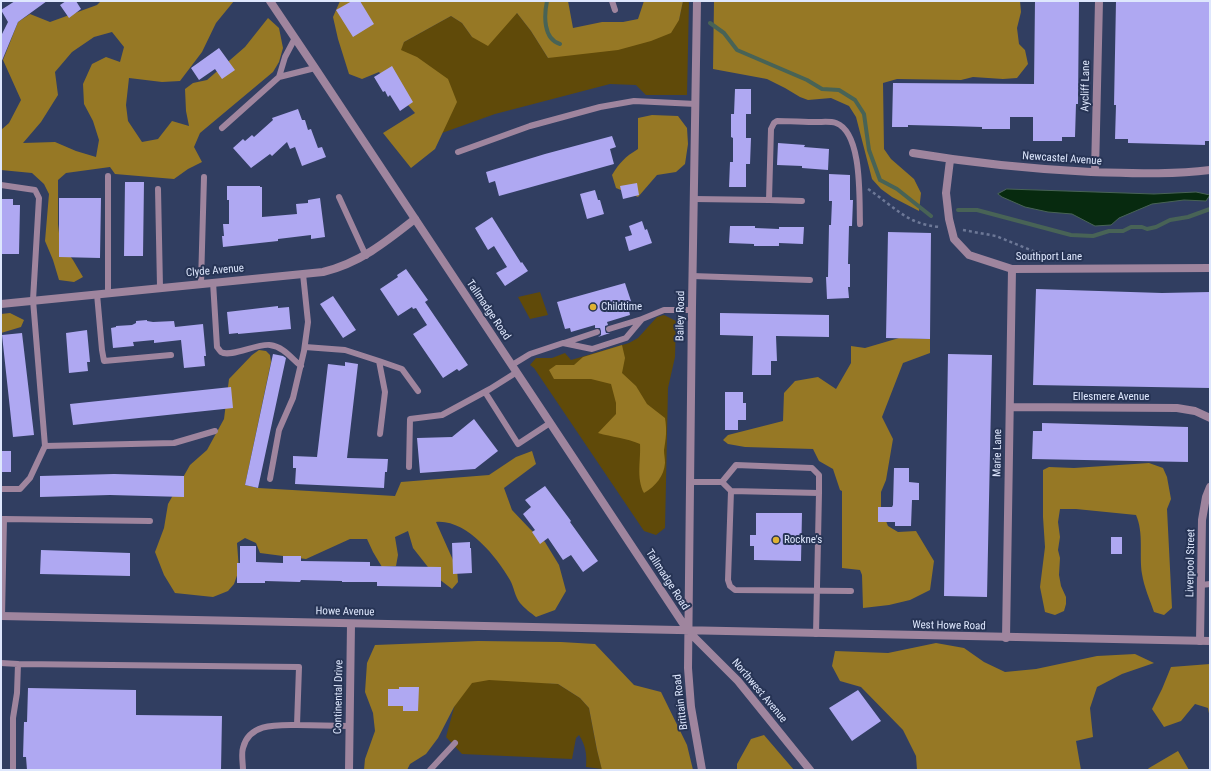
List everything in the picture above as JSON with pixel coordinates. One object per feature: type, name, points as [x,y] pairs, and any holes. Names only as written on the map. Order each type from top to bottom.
[{"type":"street","name":"Tallmadge Road","points":[[270,1],[688,631]]},
{"type":"street","name":"Bailey Road","points":[[688,631],[692,276],[698,1]]},
{"type":"street","name":"Aycliff Lane","points":[[1095,172],[1099,1]]},
{"type":"street","name":"Newcastel Avenue","points":[[913,153],[950,160],[1018,167],[1095,172],[1166,173],[1210,170]]},
{"type":"street","name":"Southport Lane","points":[[950,160],[946,193],[949,219],[954,239],[969,255],[1012,269],[1210,268]]},
{"type":"street","name":"Clyde Avenue","points":[[1,304],[323,272],[338,268],[366,256],[392,238],[415,219]]},
{"type":"street","name":"Marie Lane","points":[[1006,638],[1012,269]]},
{"type":"street","name":"Ellesmere Avenue","points":[[1010,407],[1177,408],[1195,411],[1210,418]]},
{"type":"street","name":"Liverpool Street","points":[[1200,641],[1202,520],[1210,487]]},
{"type":"street","name":"Howe Avenue","points":[[1,616],[688,631]]},
{"type":"street","name":"Continental Drive","points":[[349,770],[351,624]]},
{"type":"street","name":"West Howe Road","points":[[688,631],[1210,642]]},
{"type":"street","name":"Brittain Road","points":[[688,631],[688,668],[691,707],[702,770]]},
{"type":"street","name":"Northwest Avenue","points":[[688,631],[738,680],[810,770]]},
{"type":"lane","points":[[612,1],[615,10]]},
{"type":"lane","points":[[279,77],[285,57],[295,38]]},
{"type":"lane","points":[[222,128],[279,77],[315,68]]},
{"type":"lane","points":[[458,152],[530,126],[600,107],[634,101],[696,104]]},
{"type":"lane","points":[[769,200],[771,129],[774,123],[777,121],[837,123],[845,131],[849,138],[857,159],[860,224]]},
{"type":"lane","points":[[108,176],[108,293]]},
{"type":"lane","points":[[201,284],[204,177]]},
{"type":"lane","points":[[1,184],[35,190],[39,198],[33,300],[45,446],[30,478],[20,489],[1,489]]},
{"type":"lane","points":[[158,189],[160,288]]},
{"type":"lane","points":[[339,198],[366,256]]},
{"type":"lane","points":[[694,199],[802,201]]},
{"type":"lane","points":[[270,479],[279,430],[293,398],[305,347],[308,322],[303,274]]},
{"type":"lane","points":[[692,276],[810,280]]},
{"type":"lane","points":[[213,282],[217,347],[220,351],[227,353],[252,347],[271,345],[285,351],[301,366]]},
{"type":"lane","points":[[97,294],[104,361],[171,355]]},
{"type":"lane","points":[[609,329],[642,319],[664,310],[692,310]]},
{"type":"lane","points":[[563,343],[592,349],[626,338],[642,319]]},
{"type":"lane","points":[[409,467],[410,419],[442,415],[485,392],[530,354],[596,332]]},
{"type":"lane","points":[[305,347],[345,350],[402,368],[418,391]]},
{"type":"lane","points":[[379,361],[385,392],[380,434]]},
{"type":"lane","points":[[485,392],[518,444],[550,423]]},
{"type":"lane","points":[[45,446],[174,443],[215,431]]},
{"type":"lane","points":[[722,482],[736,465],[812,468],[819,475],[816,634]]},
{"type":"lane","points":[[690,482],[722,482],[731,491],[819,493]]},
{"type":"lane","points":[[731,491],[728,580],[730,586],[735,590],[851,591]]},
{"type":"lane","points":[[1,616],[2,519],[150,521]]},
{"type":"lane","points":[[1201,585],[1210,584]]},
{"type":"lane","points":[[1,664],[299,667],[297,725]]},
{"type":"lane","points":[[13,770],[13,718],[17,693],[18,664]]},
{"type":"lane","points":[[243,770],[243,748],[249,737],[256,730],[265,726],[349,726]]},
{"type":"lane","points":[[430,770],[455,743]]},
{"type":"path","points":[[866,188],[908,219],[926,226],[952,228],[996,236],[1033,251],[1062,258]]},
{"type":"shaded area","points":[[101,1],[234,1],[216,23],[202,52],[180,81],[162,82],[129,78],[126,105],[128,121],[142,142],[158,139],[172,121],[189,126],[186,111],[185,89],[193,83],[207,80],[245,47],[268,18],[279,28],[283,48],[279,62],[273,72],[200,133],[194,147],[202,162],[188,169],[174,179],[115,174],[110,167],[66,173],[58,180],[58,224],[60,242],[83,277],[74,282],[59,280],[45,241],[49,194],[44,184],[32,173],[1,170],[1,130],[9,123],[21,100],[3,60],[18,22],[30,14],[50,22],[97,5]],"holes":[[[112,32],[124,47],[120,62],[106,57],[92,64],[83,84],[84,104],[93,121],[99,140],[96,157],[76,151],[55,142],[23,143],[41,122],[58,95],[55,72],[72,52],[94,37]]]},
{"type":"shaded area","points":[[340,1],[568,1],[573,28],[602,22],[623,22],[638,19],[644,1],[683,1],[679,20],[671,33],[651,41],[618,50],[548,58],[531,31],[517,13],[488,46],[472,37],[462,23],[451,16],[404,42],[401,50],[417,57],[448,79],[457,102],[435,149],[411,168],[383,133],[415,113],[379,72],[362,79],[349,74],[333,17]]},
{"type":"shaded area","points":[[683,1],[689,1],[687,95],[646,95],[636,85],[610,84],[495,114],[442,133],[400,50],[404,42],[451,16],[462,23],[472,37],[517,13],[531,31],[548,58],[679,20]]},
{"type":"shaded area","points":[[714,1],[1020,1],[1021,12],[1017,28],[1019,44],[1025,50],[1028,64],[1017,78],[1003,79],[973,77],[961,80],[897,79],[883,83],[884,149],[891,159],[914,179],[921,193],[919,211],[892,197],[881,189],[872,179],[856,117],[849,106],[831,98],[808,100],[767,79],[713,69]]},
{"type":"shaded area","points":[[652,115],[678,116],[687,128],[688,144],[685,164],[676,172],[657,175],[638,197],[616,188],[612,175],[623,160],[638,149],[638,118]]},
{"type":"shaded area","points":[[1007,189],[1154,194],[1196,192],[1210,195],[1206,201],[1184,200],[1152,204],[1119,218],[1111,225],[1095,226],[1072,214],[1048,212],[1025,207],[998,194]]},
{"type":"shaded area","points":[[540,292],[548,315],[530,319],[518,297]]},
{"type":"shaded area","points":[[10,313],[24,320],[21,327],[1,333],[1,314]]},
{"type":"shaded area","points":[[664,315],[676,321],[675,357],[668,388],[665,528],[656,535],[644,531],[534,368],[530,365],[536,358],[552,358],[565,353],[571,360],[629,343],[638,338],[657,317]]},
{"type":"shaded area","points":[[899,338],[930,339],[930,353],[903,363],[882,417],[893,439],[886,480],[881,492],[881,509],[888,526],[898,532],[916,531],[934,561],[930,590],[910,600],[889,605],[863,608],[862,575],[860,570],[842,568],[842,491],[840,490],[833,469],[819,461],[813,449],[745,447],[728,444],[723,440],[728,435],[783,421],[784,393],[795,381],[818,377],[836,389],[851,363],[851,346],[865,348]]},
{"type":"shaded area","points":[[622,345],[625,358],[622,373],[636,386],[647,404],[665,418],[666,438],[664,450],[665,463],[663,472],[659,480],[644,493],[639,475],[640,444],[598,433],[616,414],[616,403],[611,384],[591,379],[554,379],[549,370],[556,365],[574,365],[583,357]]},
{"type":"shaded area","points":[[259,350],[266,351],[270,355],[271,362],[245,485],[258,488],[395,496],[401,482],[489,475],[516,457],[532,451],[536,464],[504,488],[512,510],[545,542],[559,565],[566,591],[555,610],[536,617],[520,603],[504,570],[497,560],[479,541],[458,526],[436,522],[457,569],[458,582],[452,589],[435,576],[413,548],[408,531],[395,537],[398,555],[396,566],[382,567],[367,539],[350,539],[306,559],[260,553],[256,543],[245,538],[237,543],[239,570],[234,584],[228,591],[213,597],[175,593],[164,575],[155,552],[164,528],[168,504],[190,465],[207,450],[224,419],[229,379],[252,355]]},
{"type":"shaded area","points":[[1149,463],[1163,468],[1167,477],[1171,499],[1167,509],[1172,608],[1164,615],[1154,612],[1142,574],[1141,537],[1136,515],[1076,509],[1060,509],[1058,522],[1060,537],[1058,550],[1060,558],[1059,575],[1061,586],[1066,597],[1066,604],[1064,611],[1055,615],[1045,612],[1040,587],[1045,547],[1043,517],[1043,470],[1049,467],[1074,468]]},
{"type":"shaded area","points":[[478,641],[595,644],[634,685],[661,692],[687,745],[693,770],[602,770],[589,708],[580,698],[558,684],[489,680],[472,683],[454,707],[438,738],[426,754],[410,764],[407,770],[364,770],[365,759],[375,731],[373,713],[365,692],[367,663],[375,645]]},
{"type":"shaded area","points":[[936,643],[964,648],[984,662],[1005,672],[1036,669],[1097,656],[1135,654],[1154,663],[1122,674],[1097,687],[1090,708],[1093,737],[1076,741],[1081,770],[917,770],[916,756],[903,730],[861,687],[840,681],[832,666],[835,651],[888,653]]},
{"type":"shaded area","points":[[1210,664],[1210,719],[1208,708],[1195,704],[1181,721],[1164,727],[1152,709],[1171,667]]},
{"type":"shaded area","points":[[463,675],[558,684],[580,698],[589,708],[602,769],[586,767],[586,751],[579,735],[576,738],[572,759],[462,754],[446,737]]},
{"type":"shaded area","points":[[764,735],[794,770],[737,770],[737,764],[751,739]]},
{"type":"shaded area","points":[[1178,751],[1189,770],[1147,770],[1149,768]]},
{"type":"building","points":[[15,1],[47,1],[18,22],[1,63],[1,36],[8,22],[1,10]]},
{"type":"building","points":[[66,1],[76,1],[81,9],[69,18],[60,5]]},
{"type":"building","points":[[352,1],[360,1],[374,24],[353,37],[336,10]]},
{"type":"building","points":[[1035,1],[1079,1],[1078,104],[1076,104],[1075,137],[1062,137],[1062,141],[1033,141],[1033,117],[1010,117],[1010,129],[908,125],[908,127],[892,127],[893,83],[1034,84]]},
{"type":"building","points":[[1116,1],[1210,1],[1210,141],[1205,141],[1205,145],[1128,143],[1128,139],[1115,139],[1116,105],[1114,105]]},
{"type":"building","points":[[219,48],[235,70],[222,79],[215,69],[199,80],[191,68]]},
{"type":"building","points":[[392,66],[413,102],[400,111],[390,95],[388,97],[385,91],[383,92],[374,77]]},
{"type":"building","points":[[735,89],[751,89],[751,114],[746,114],[746,138],[751,138],[750,164],[746,164],[746,187],[729,187],[730,162],[733,162],[731,114],[734,114]]},
{"type":"building","points":[[298,109],[302,120],[305,120],[308,130],[311,129],[318,148],[322,147],[326,157],[302,166],[295,147],[290,149],[287,142],[272,156],[270,154],[251,168],[233,148],[243,139],[245,141],[252,135],[254,137],[273,120],[272,118]]},
{"type":"building","points":[[612,136],[616,147],[610,149],[614,164],[499,196],[495,181],[489,183],[486,172]]},
{"type":"building","points":[[778,143],[829,149],[828,170],[802,168],[802,166],[777,165]]},
{"type":"building","points":[[829,174],[850,175],[850,200],[853,200],[852,226],[849,226],[849,298],[827,299],[826,277],[828,277],[829,225],[831,225],[832,201],[829,201]]},
{"type":"building","points":[[125,182],[144,182],[143,256],[124,256]]},
{"type":"building","points":[[637,183],[639,195],[623,199],[620,186]]},
{"type":"building","points":[[227,186],[262,187],[262,217],[297,214],[296,204],[308,203],[308,200],[320,198],[325,237],[311,239],[311,235],[278,239],[278,241],[223,247],[223,224],[229,224],[229,200],[227,200]]},
{"type":"building","points":[[595,190],[604,214],[587,219],[580,194]]},
{"type":"building","points":[[59,198],[101,198],[100,258],[59,257]]},
{"type":"building","points":[[1,199],[13,199],[13,205],[20,205],[19,254],[1,254]]},
{"type":"building","points":[[492,217],[521,263],[522,262],[528,271],[505,286],[496,273],[507,267],[494,246],[488,250],[475,228]]},
{"type":"building","points":[[642,221],[645,230],[647,229],[652,243],[629,251],[625,237],[632,235],[629,226]]},
{"type":"building","points":[[730,226],[755,226],[755,228],[779,229],[779,227],[804,227],[803,244],[779,243],[779,246],[754,246],[754,244],[729,243]]},
{"type":"building","points":[[888,232],[931,233],[930,339],[886,338]]},
{"type":"building","points":[[406,269],[428,300],[425,302],[468,365],[459,371],[457,369],[443,378],[413,334],[427,325],[416,308],[413,309],[412,307],[398,316],[380,289],[398,277],[397,275]]},
{"type":"building","name":"Childtime","points":[[625,283],[631,301],[627,302],[630,315],[607,322],[608,325],[605,326],[605,330],[606,333],[610,333],[598,337],[601,335],[601,331],[600,328],[595,328],[595,325],[571,332],[570,328],[565,329],[557,302]]},
{"type":"building","points":[[1036,289],[1162,293],[1210,292],[1210,388],[1033,385]]},
{"type":"building","points":[[333,296],[356,330],[343,338],[320,304]]},
{"type":"building","points":[[278,306],[278,308],[289,307],[291,329],[229,334],[227,312]]},
{"type":"building","points":[[720,313],[829,315],[829,337],[776,336],[777,361],[771,361],[771,375],[752,375],[753,336],[720,335]]},
{"type":"building","points":[[147,320],[153,322],[174,321],[175,327],[203,324],[206,356],[204,356],[205,366],[184,368],[181,340],[154,343],[154,340],[133,342],[134,346],[113,348],[111,328],[116,326],[132,325],[136,323],[136,321]]},
{"type":"building","points":[[87,330],[90,362],[87,362],[88,371],[69,373],[66,333]]},
{"type":"building","points":[[22,333],[34,435],[13,437],[2,335]]},
{"type":"building","points":[[273,354],[286,358],[258,488],[245,485]]},
{"type":"building","points":[[948,354],[992,355],[987,597],[944,596]]},
{"type":"building","points":[[345,362],[358,364],[347,458],[388,459],[384,488],[295,484],[296,468],[293,468],[293,456],[317,457],[328,364],[345,366]]},
{"type":"building","points":[[231,387],[233,408],[73,425],[70,404]]},
{"type":"building","points":[[725,392],[743,392],[743,403],[746,403],[746,420],[738,420],[738,430],[725,430]]},
{"type":"building","points":[[474,419],[498,451],[475,469],[420,473],[417,438],[452,437]]},
{"type":"building","points":[[1042,423],[1188,427],[1188,462],[1032,459],[1033,431],[1042,431]]},
{"type":"building","points":[[1,451],[11,451],[11,472],[1,472]]},
{"type":"building","points":[[894,468],[909,468],[909,482],[919,483],[919,500],[912,500],[911,526],[895,526],[895,522],[878,522],[878,507],[892,507],[893,505]]},
{"type":"building","points":[[114,474],[184,476],[184,497],[110,495],[40,497],[40,476]]},
{"type":"building","points":[[545,486],[598,561],[583,572],[571,555],[563,560],[548,538],[540,544],[532,532],[535,530],[523,514],[531,507],[525,500]]},
{"type":"building","name":"Rockne's","points":[[756,513],[802,513],[801,561],[754,560],[754,546],[750,546],[750,535],[756,535]]},
{"type":"building","points":[[1111,537],[1122,537],[1122,554],[1111,554]]},
{"type":"building","points":[[470,542],[472,573],[453,574],[452,543]]},
{"type":"building","points":[[240,546],[256,546],[256,562],[283,563],[283,556],[301,556],[301,561],[370,562],[370,566],[441,567],[441,587],[377,586],[377,582],[301,580],[300,582],[265,581],[265,583],[237,583],[237,563],[240,563]]},
{"type":"building","points":[[41,550],[130,553],[130,576],[40,574]]},
{"type":"building","points":[[399,687],[419,687],[418,711],[403,711],[403,706],[388,706],[388,689],[399,689]]},
{"type":"building","points":[[28,688],[136,690],[136,715],[222,716],[221,770],[27,770],[26,757],[23,757],[24,722],[27,722]]},
{"type":"building","points":[[858,690],[881,721],[852,741],[829,708]]},
{"type":"waterway","points":[[547,1],[545,13],[546,26],[550,37],[560,44]]},
{"type":"waterway","points":[[710,23],[724,33],[737,50],[807,80],[822,89],[839,90],[855,100],[864,114],[869,150],[880,180],[897,189],[931,216]]},
{"type":"waterway","points":[[958,210],[977,210],[1071,235],[1093,236],[1109,231],[1123,231],[1131,227],[1142,227],[1147,229],[1156,227],[1170,220],[1188,217],[1210,209]]},
{"type":"place","name":"Childtime","points":[[593,307]]},
{"type":"place","name":"Rockne's","points":[[776,540]]}]
